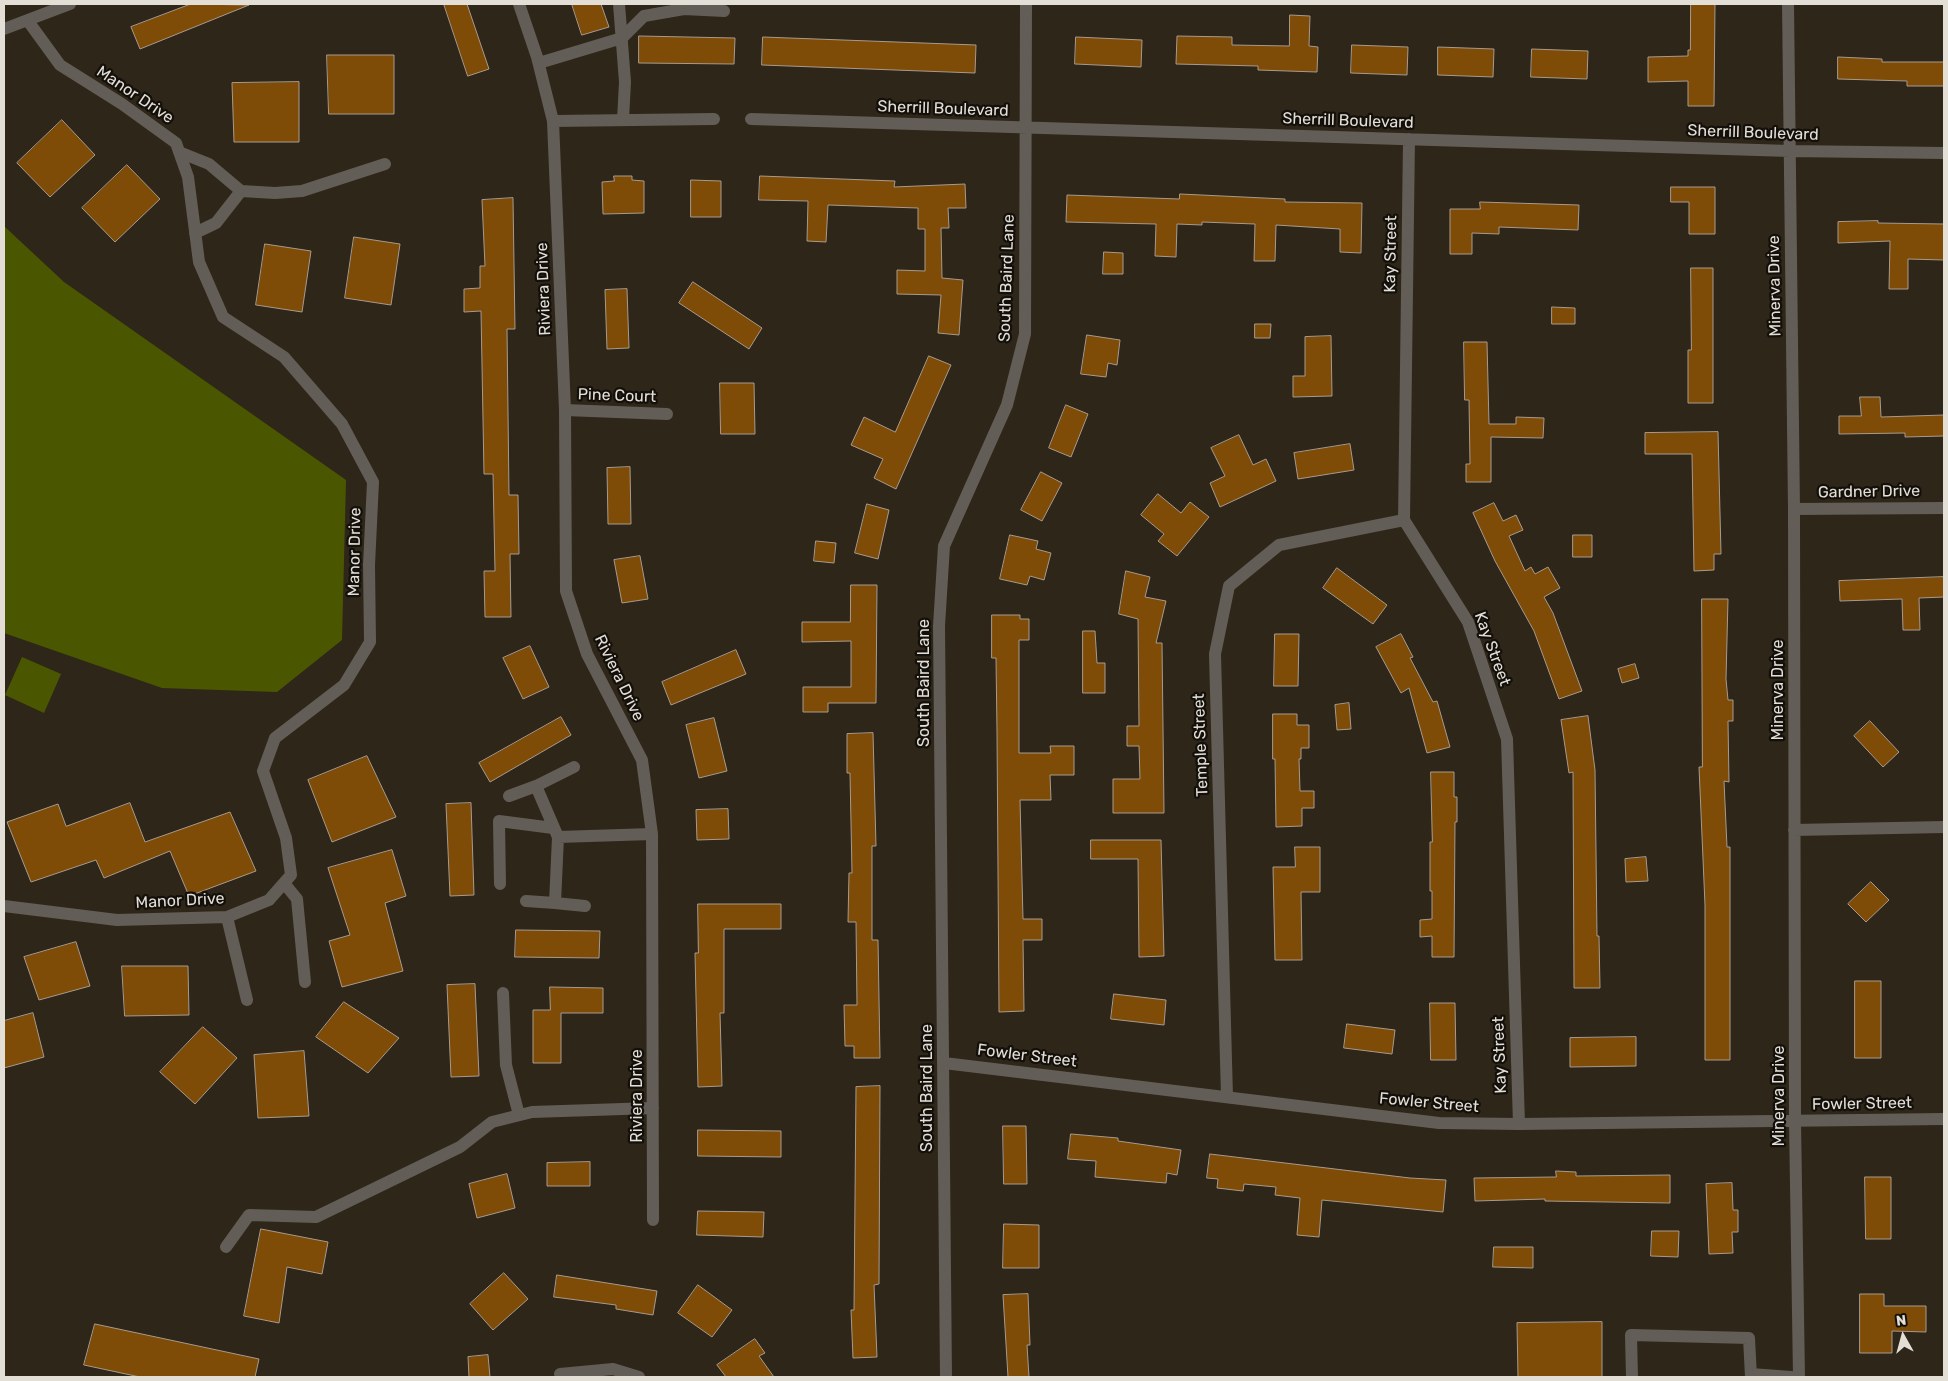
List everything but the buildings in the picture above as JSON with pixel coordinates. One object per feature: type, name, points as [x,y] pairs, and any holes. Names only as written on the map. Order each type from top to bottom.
[{"type":"street","points":[[4,29],[70,4]]},
{"type":"street","name":"Riviera Drive","points":[[519,4],[539,62],[553,121],[565,410],[566,591],[587,654],[642,760],[652,834],[653,1220]]},
{"type":"street","points":[[619,4],[625,82],[623,120]]},
{"type":"street","name":"South Baird Lane","points":[[946,1377],[939,626],[944,546],[1007,405],[1025,334],[1026,4]]},
{"type":"street","name":"Minerva Drive","points":[[1788,4],[1794,509],[1795,1121],[1799,1377]]},
{"type":"street","points":[[539,62],[622,38],[644,16],[684,9],[724,11]]},
{"type":"street","name":"Manor Drive","points":[[4,906],[117,920],[227,917],[269,900],[291,875],[286,838],[263,771],[275,738],[344,685],[370,642],[369,565],[373,482],[342,424],[284,356],[222,317],[199,262],[188,177],[176,143],[122,104],[60,65],[28,21]]},
{"type":"street","points":[[553,121],[714,119]]},
{"type":"street","name":"Sherrill Boulevard","points":[[750,119],[1790,151],[1944,153]]},
{"type":"street","name":"Kay Street","points":[[1409,139],[1404,520],[1468,622],[1506,739],[1518,1124]]},
{"type":"street","points":[[179,152],[209,164],[241,191],[275,194],[302,191],[385,164]]},
{"type":"street","points":[[195,233],[216,224],[241,191]]},
{"type":"street","name":"Pine Court","points":[[565,410],[667,414]]},
{"type":"street","name":"Gardner Drive","points":[[1794,509],[1944,508]]},
{"type":"street","name":"Temple Street","points":[[1227,1097],[1215,654],[1228,586],[1279,545],[1404,520]]},
{"type":"street","points":[[509,796],[536,786],[574,767]]},
{"type":"street","points":[[536,786],[555,832],[556,902]]},
{"type":"street","points":[[500,884],[499,820],[555,832],[652,834]]},
{"type":"street","points":[[1794,830],[1944,827]]},
{"type":"street","points":[[284,883],[297,899],[305,982]]},
{"type":"street","points":[[526,901],[556,902],[585,906]]},
{"type":"street","points":[[227,917],[247,1000]]},
{"type":"street","points":[[503,993],[506,1065],[519,1115]]},
{"type":"street","name":"Fowler Street","points":[[944,1062],[1439,1123],[1518,1124],[1944,1119]]},
{"type":"street","points":[[226,1247],[249,1215],[316,1217],[460,1148],[492,1122],[532,1112],[654,1108]]},
{"type":"street","points":[[1632,1377],[1632,1335],[1750,1338],[1751,1376],[1791,1377]]},
{"type":"street","points":[[560,1374],[613,1369],[639,1377]]},
{"type":"green space","points":[[4,226],[64,282],[346,480],[342,640],[277,692],[162,688],[4,633]]},
{"type":"green space","points":[[22,657],[61,674],[44,713],[5,695]]}]
